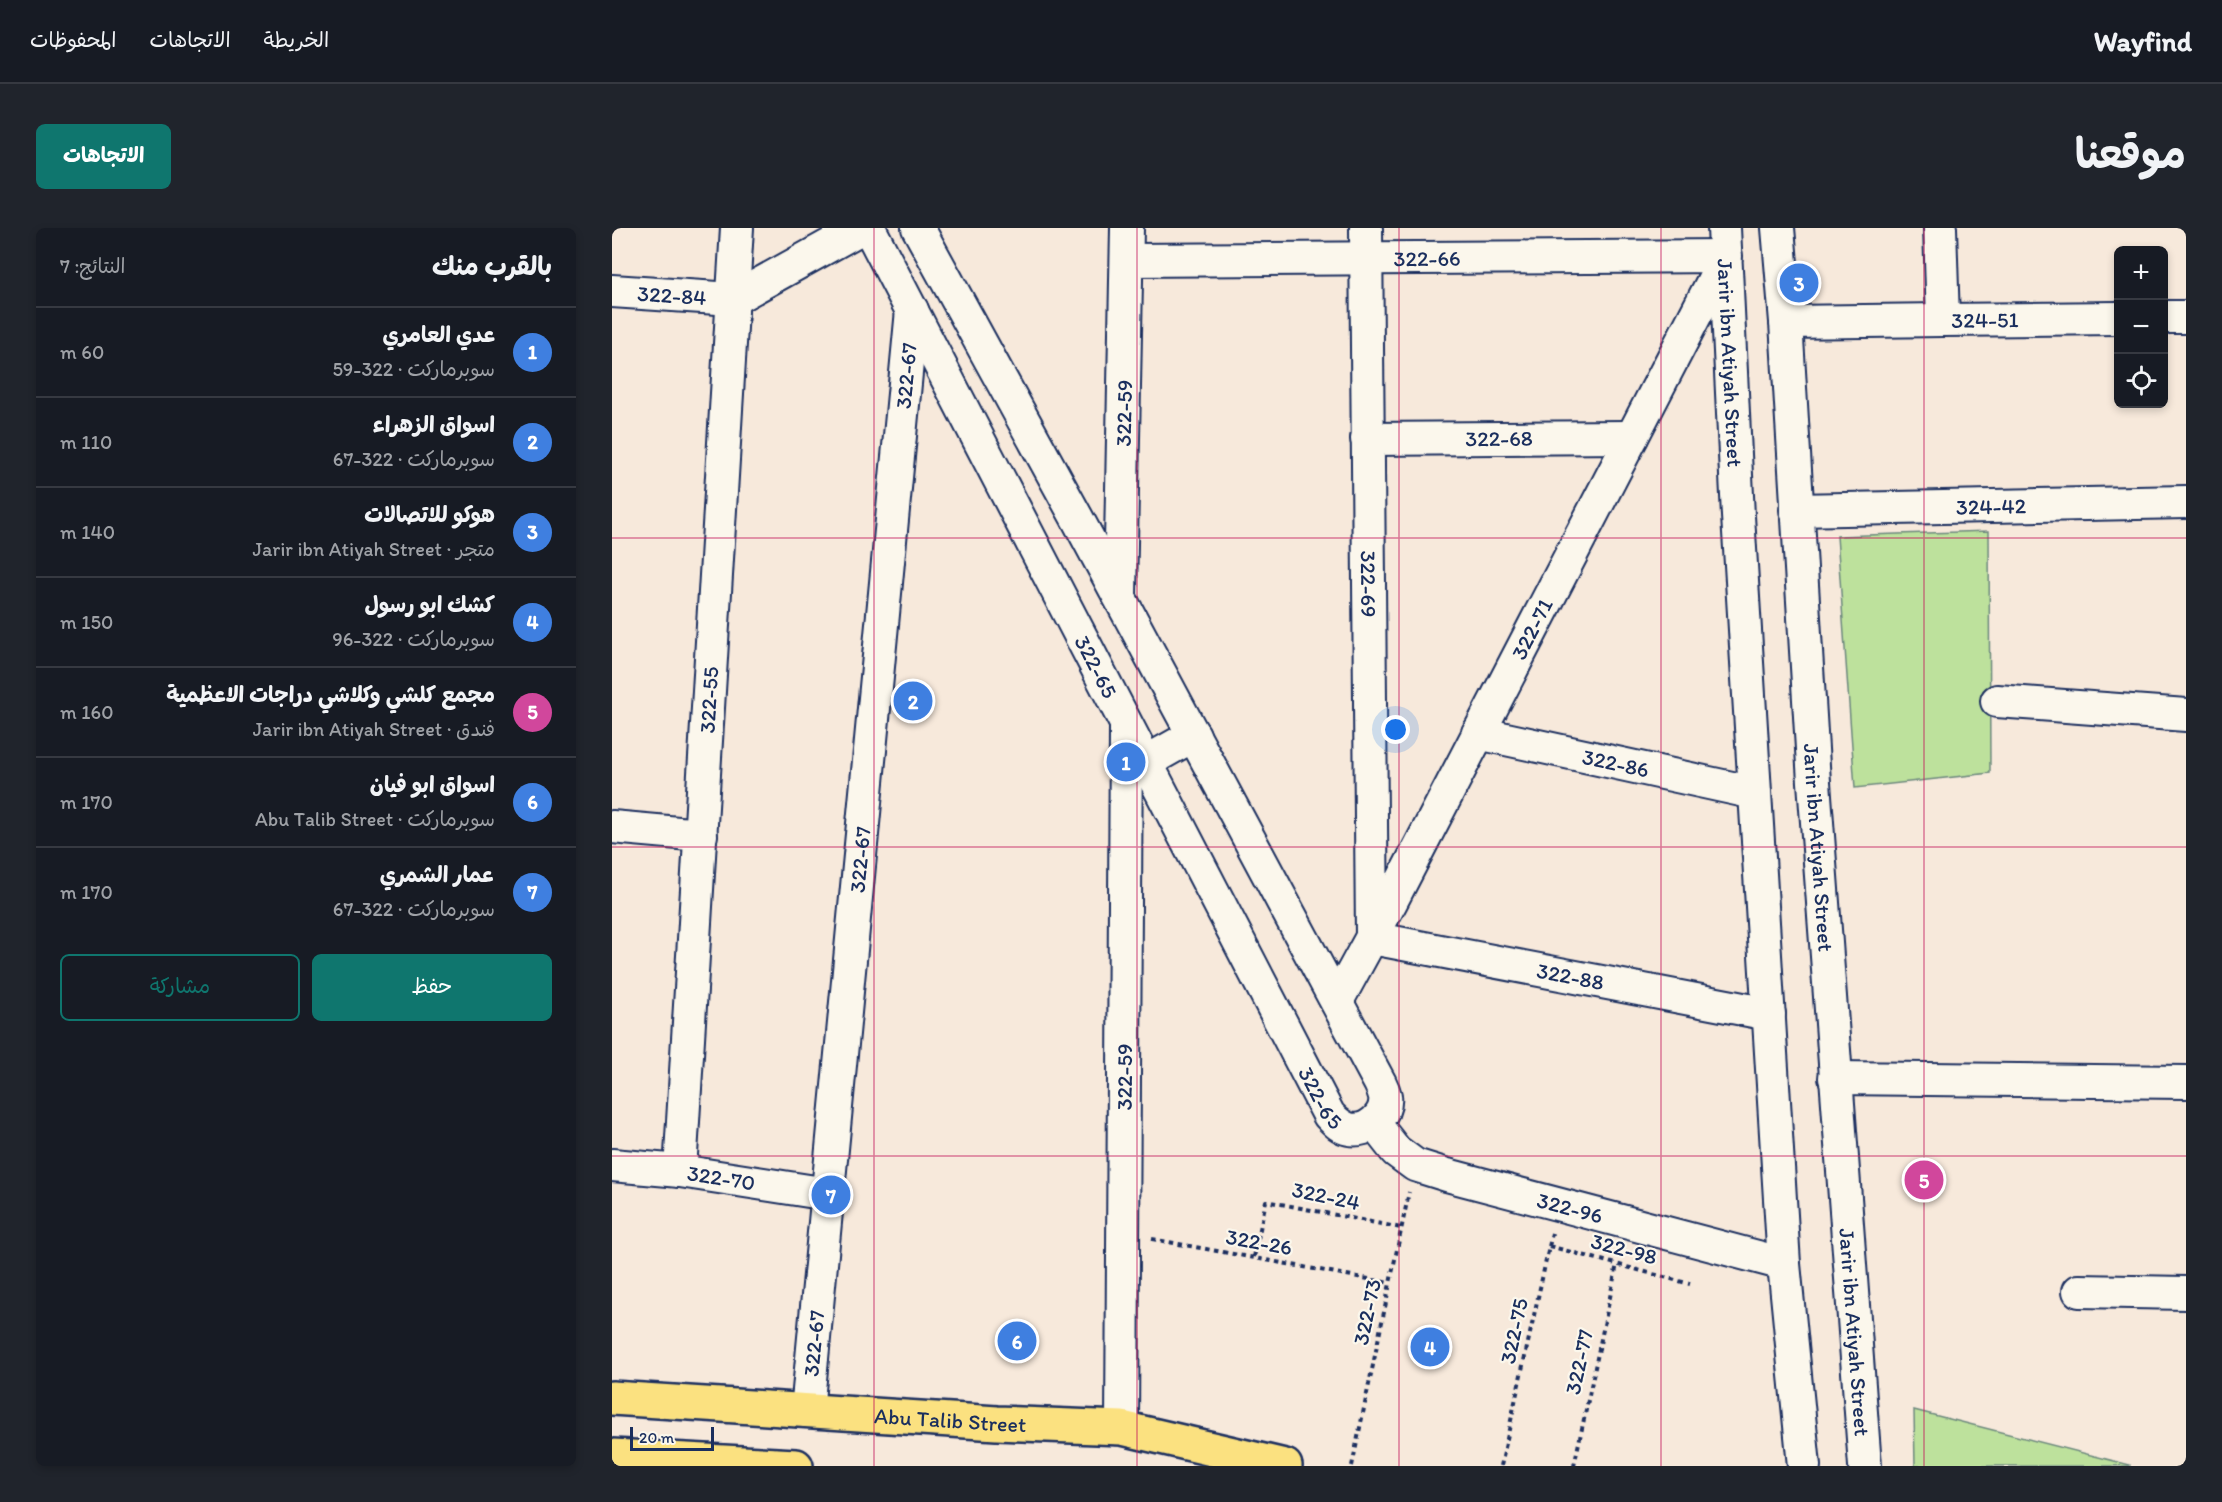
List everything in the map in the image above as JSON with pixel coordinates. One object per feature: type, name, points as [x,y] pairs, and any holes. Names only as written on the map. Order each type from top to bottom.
[{"type":"main road","name":"Abu Talib Street","points":[[612,1398],[997,1423],[1122,1428],[1285,1466]]},
{"type":"main road","points":[[612,1456],[796,1466]]},
{"type":"street","name":"322-55","points":[[680,1172],[737,228]]},
{"type":"street","points":[[732,299],[861,228]]},
{"type":"street","name":"322-65","points":[[869,228],[1329,1115],[1340,1125],[1350,1129],[1363,1128],[1374,1123],[1382,1112],[1385,1097],[1380,1083],[1077,518],[918,228]]},
{"type":"street","name":"322-59","points":[[1120,598],[1127,228]]},
{"type":"street","name":"322-69","points":[[1366,228],[1372,938]]},
{"type":"street","name":"Jarir ibn Atiyah Street","points":[[1778,228],[1835,1078],[1865,1466]]},
{"type":"street","name":"324-51","points":[[1940,228],[1943,320],[2114,318]]},
{"type":"street","name":"322-66","points":[[1127,260],[1366,259],[1725,242]]},
{"type":"street","name":"Jarir ibn Atiyah Street","points":[[1725,242],[1738,516],[1784,1264],[1804,1466]]},
{"type":"street","name":"322-71","points":[[1337,1001],[1372,938],[1632,437],[1725,242]]},
{"type":"street","name":"322-84","points":[[612,291],[732,299]]},
{"type":"street","name":"322-67","points":[[807,1411],[912,310]]},
{"type":"street","points":[[2168,317],[2186,317]]},
{"type":"street","points":[[1786,322],[1943,320]]},
{"type":"street","name":"322-68","points":[[1367,439],[1632,437]]},
{"type":"street","name":"324-42","points":[[1796,510],[2186,502]]},
{"type":"street","points":[[1032,542],[1077,518]]},
{"type":"street","points":[[1997,701],[2186,716]]},
{"type":"street","name":"322-59","points":[[1122,1428],[1126,724]]},
{"type":"street","name":"322-86","points":[[1478,733],[1755,793]]},
{"type":"street","points":[[1146,762],[1194,735]]},
{"type":"street","points":[[612,827],[701,835]]},
{"type":"street","name":"322-88","points":[[1372,938],[1769,1014]]},
{"type":"street","points":[[1835,1078],[2186,1082]]},
{"type":"street","name":"322-96","points":[[1374,1123],[1396,1151],[1415,1165],[1784,1264]]},
{"type":"street","name":"322-70","points":[[612,1165],[680,1172],[828,1194]]},
{"type":"street","points":[[2079,1291],[2186,1293]]},
{"type":"path","name":"322-73","points":[[1352,1466],[1415,1165]]},
{"type":"path","name":"322-24","points":[[1254,1257],[1266,1201],[1401,1228]]},
{"type":"path","name":"322-75","points":[[1501,1466],[1559,1203]]},
{"type":"path","name":"322-26","points":[[1123,1233],[1390,1283]]},
{"type":"path","name":"322-98","points":[[1549,1246],[1689,1284]]},
{"type":"path","name":"322-77","points":[[1574,1466],[1617,1264]]},
{"type":"green space","points":[[1989,531],[1990,773],[1855,788],[1837,536]]},
{"type":"green space","points":[[1914,1410],[2130,1465],[2130,1466],[1915,1466]]},
{"type":"place","name":"هوكو للاتصالات","points":[[1799,283]]},
{"type":"place","name":"اسواق الزهراء","points":[[913,701]]},
{"type":"place","name":"عدي العامري","points":[[1126,762]]},
{"type":"place","name":"مجمع كلشي وكلاشي دراجات الاعظمية","points":[[1924,1180]]},
{"type":"place","name":"عمار الشمري","points":[[831,1195]]},
{"type":"place","name":"اسواق ابو فيان","points":[[1017,1341]]},
{"type":"place","name":"كشك ابو رسول","points":[[1430,1347]]}]
